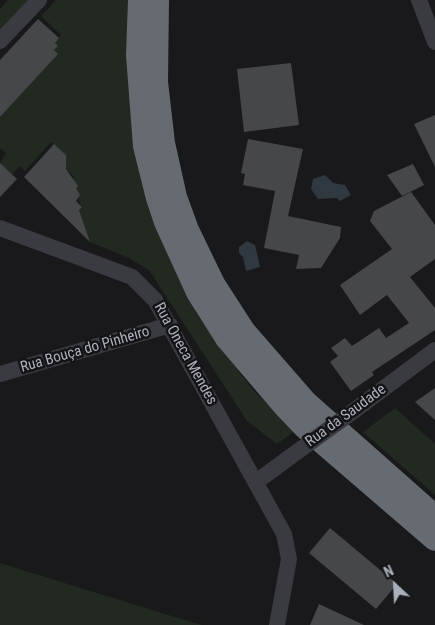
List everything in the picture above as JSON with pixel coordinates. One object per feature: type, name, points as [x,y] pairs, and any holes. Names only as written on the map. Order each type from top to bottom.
[{"type":"highway","points":[[140,0],[138,55],[145,146],[161,206],[177,249],[198,292],[227,338],[289,410],[435,539]]},
{"type":"highway","points":[[157,0],[156,82],[163,144],[175,197],[187,230],[213,284],[244,332],[305,402],[435,517]]},
{"type":"street","points":[[0,41],[39,0]]},
{"type":"street","points":[[419,0],[435,42]]},
{"type":"street","name":"Rua Oneca Mendes","points":[[0,228],[132,277],[155,300],[284,534],[290,559],[277,625]]},
{"type":"street","name":"Rua Bouça do Pinheiro","points":[[0,374],[170,325]]},
{"type":"street","name":"Rua da Saudade","points":[[256,482],[435,350]]},
{"type":"shaded area","points":[[8,0],[32,0],[0,33],[0,9]]},
{"type":"shaded area","points":[[56,0],[132,0],[162,239],[198,316],[253,390],[295,431],[277,444],[247,421],[149,270],[129,258],[90,242],[79,210],[82,207],[74,190],[72,179],[74,177],[66,169],[66,155],[51,142],[25,171],[20,166],[12,175],[0,163],[6,153],[0,148],[0,117],[58,54],[54,50],[58,46],[55,43],[61,35],[41,16]]},
{"type":"shaded area","points":[[325,175],[333,183],[345,185],[351,195],[340,201],[337,198],[318,199],[311,189],[313,179]]},
{"type":"shaded area","points":[[247,241],[255,245],[260,267],[246,271],[243,257],[239,253],[239,247]]},
{"type":"shaded area","points":[[395,408],[435,444],[435,495],[363,432]]},
{"type":"shaded area","points":[[0,563],[165,614],[202,625],[0,625]]},
{"type":"building","points":[[38,19],[59,38],[55,43],[58,46],[54,50],[58,54],[0,117],[0,60]]},
{"type":"building","points":[[291,63],[299,125],[244,132],[237,69]]},
{"type":"building","points":[[435,115],[435,167],[414,124]]},
{"type":"building","points":[[248,139],[303,149],[288,216],[341,227],[340,238],[321,268],[296,269],[299,255],[264,248],[275,191],[243,185],[245,174],[241,173]]},
{"type":"building","points":[[54,144],[66,155],[66,169],[78,186],[76,188],[80,195],[76,201],[82,207],[79,210],[90,242],[24,177]]},
{"type":"building","points":[[0,163],[17,179],[0,197]]},
{"type":"building","points":[[413,164],[424,185],[402,196],[387,175]]},
{"type":"building","points":[[411,192],[435,225],[435,259],[410,277],[435,308],[435,330],[372,372],[374,375],[351,391],[330,362],[338,356],[331,348],[345,338],[352,346],[379,328],[386,338],[409,323],[387,295],[360,315],[340,285],[392,249],[370,221],[374,211]]},
{"type":"building","points":[[435,388],[435,420],[415,402]]},
{"type":"building","points":[[330,528],[397,584],[376,609],[309,553]]},
{"type":"building","points":[[319,604],[364,625],[310,625]]}]
